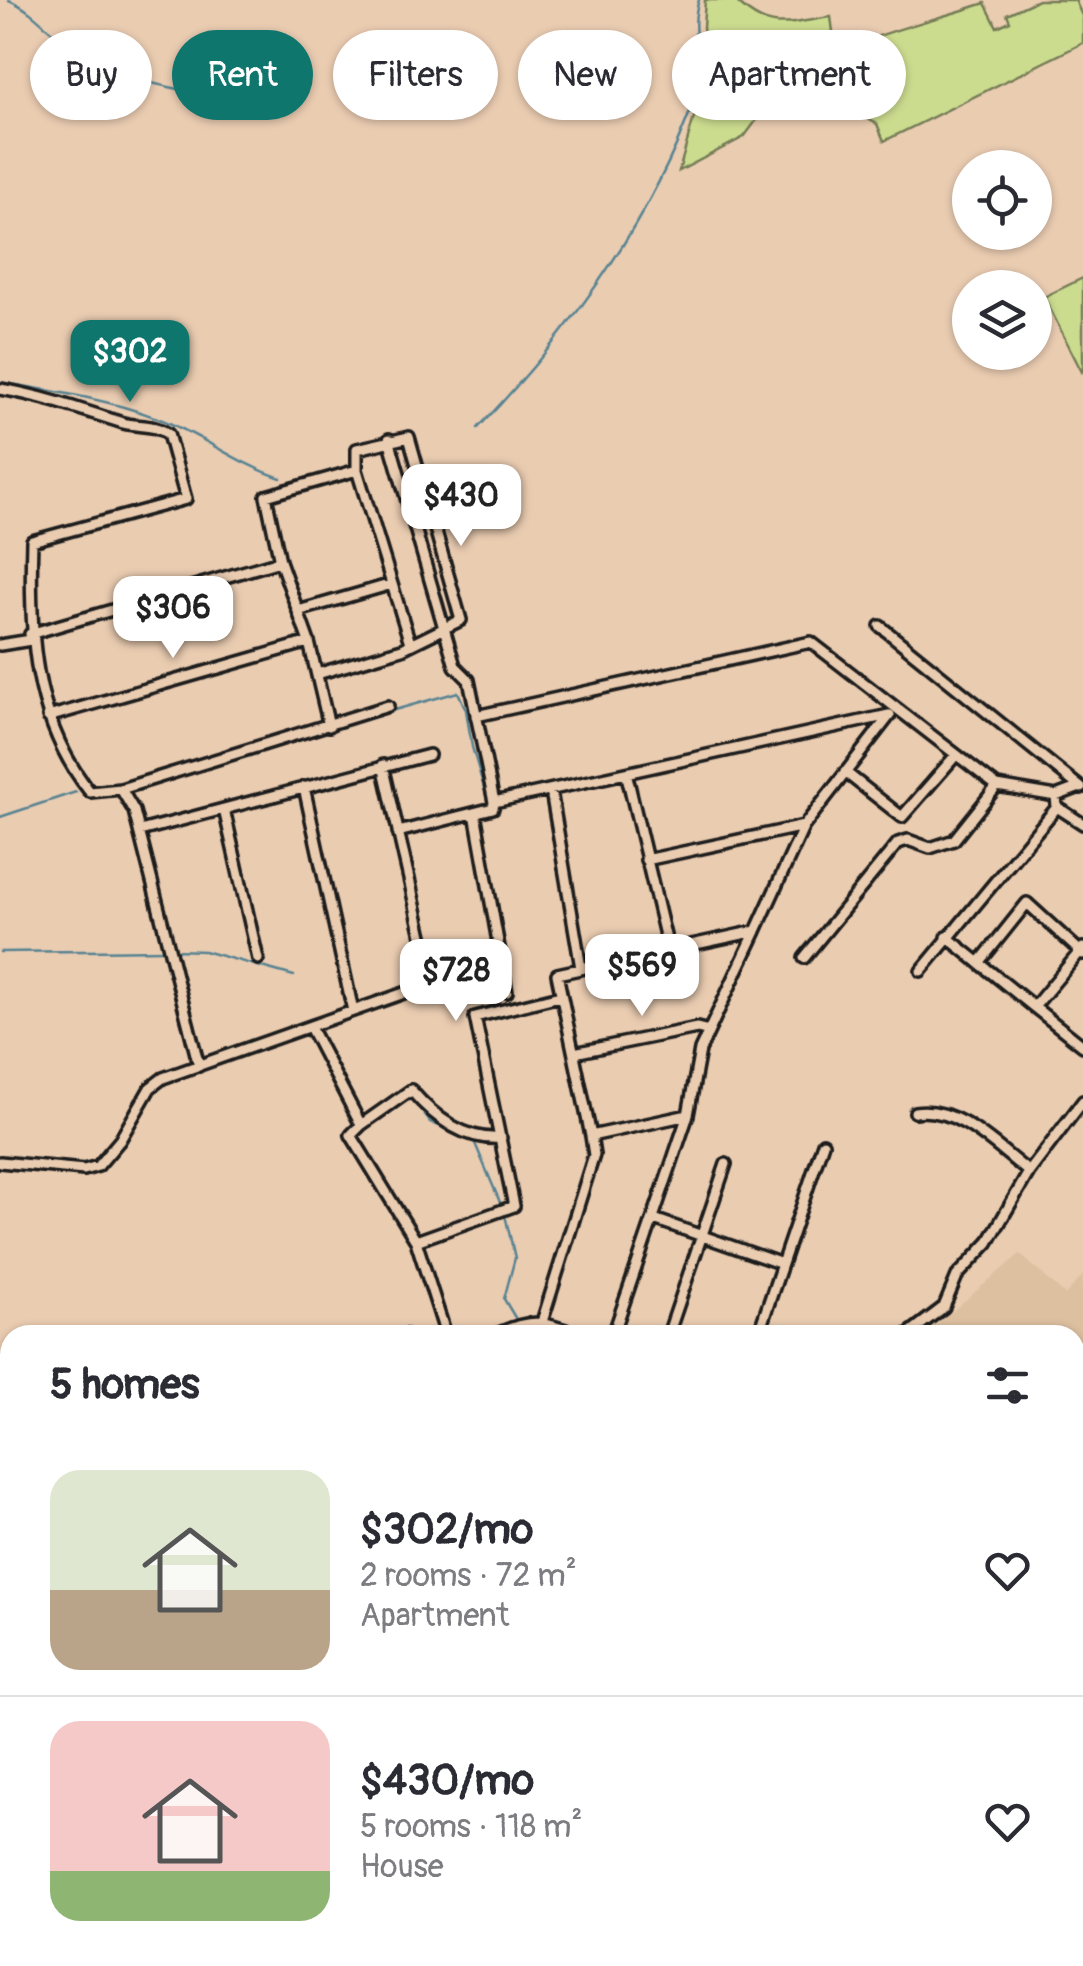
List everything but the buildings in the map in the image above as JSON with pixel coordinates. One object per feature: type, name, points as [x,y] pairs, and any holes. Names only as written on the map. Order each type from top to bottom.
[{"type":"street","points":[[0,389],[80,406],[126,424],[161,428],[168,434],[186,499],[32,541],[30,637],[48,717],[90,792],[121,789],[388,706]]},
{"type":"street","points":[[318,674],[402,649],[460,622],[407,435],[358,449],[358,470],[410,643]]},
{"type":"street","points":[[389,439],[455,666],[469,680],[494,802],[493,808],[398,832]]},
{"type":"street","points":[[329,726],[309,642],[280,561],[266,496],[358,470]]},
{"type":"street","points":[[0,645],[280,561]]},
{"type":"street","points":[[298,611],[392,584]]},
{"type":"street","points":[[880,626],[1081,788],[1056,801],[921,971]]},
{"type":"street","points":[[48,717],[309,642]]},
{"type":"street","points":[[476,716],[805,642],[817,644],[894,711],[997,786],[1056,801],[1083,824]]},
{"type":"street","points":[[617,1325],[688,1115],[700,1050],[804,826],[894,711]]},
{"type":"street","points":[[494,802],[627,776],[894,711]]},
{"type":"street","points":[[140,831],[429,755]]},
{"type":"street","points":[[844,772],[902,816],[956,755]]},
{"type":"street","points":[[383,765],[425,949]]},
{"type":"street","points":[[627,776],[668,948]]},
{"type":"street","points":[[804,958],[898,843],[908,840],[930,848],[954,840],[997,786]]},
{"type":"street","points":[[304,787],[353,1011]]},
{"type":"street","points":[[121,789],[140,831],[199,1066]]},
{"type":"street","points":[[551,791],[580,968]]},
{"type":"street","points":[[224,809],[258,960]]},
{"type":"street","points":[[475,813],[508,992]]},
{"type":"street","points":[[646,860],[804,826]]},
{"type":"street","points":[[979,963],[1027,903],[1082,951],[1034,1008]]},
{"type":"street","points":[[542,1322],[594,1155],[557,974],[756,931]]},
{"type":"street","points":[[947,938],[1083,1046]]},
{"type":"street","points":[[0,1162],[84,1170],[98,1166],[120,1140],[150,1088],[163,1078],[407,992]]},
{"type":"street","points":[[416,1242],[514,1206],[475,1017],[560,996]]},
{"type":"street","points":[[574,1053],[697,1028],[709,1031]]},
{"type":"street","points":[[310,1029],[362,1125]]},
{"type":"street","points":[[443,1325],[416,1242],[350,1135],[411,1090],[434,1118],[484,1140],[502,1138]]},
{"type":"street","points":[[920,1325],[944,1307],[956,1276],[988,1243],[1029,1172],[1083,1102]]},
{"type":"street","points":[[916,1112],[934,1109],[956,1118],[1029,1172]]},
{"type":"street","points":[[591,1136],[688,1115]]},
{"type":"street","points":[[761,1325],[822,1143]]},
{"type":"street","points":[[671,1325],[726,1164]]},
{"type":"street","points":[[654,1218],[782,1264]]},
{"type":"street","points":[[516,1325],[551,1325]]},
{"type":"shaded area","points":[[1020,1254],[1065,1295],[1083,1275],[1083,1325],[936,1325]]},
{"type":"green space","points":[[705,0],[735,0],[769,22],[831,17],[833,30],[703,30]]},
{"type":"green space","points":[[1038,0],[1075,0],[1083,18],[1083,43],[884,141],[877,124],[869,120],[906,120],[906,30],[899,30],[985,3],[997,27],[1010,21],[1007,14]]},
{"type":"green space","points":[[693,120],[757,120],[744,137],[679,171]]},
{"type":"green space","points":[[1083,278],[1082,372],[1052,313],[1052,293]]},
{"type":"waterway","points":[[9,0],[96,65],[172,88]]},
{"type":"waterway","points":[[478,428],[575,315],[655,189],[698,86],[695,24],[699,0]]},
{"type":"waterway","points":[[0,382],[138,411],[281,478]]},
{"type":"waterway","points":[[338,726],[458,692],[487,798]]},
{"type":"waterway","points":[[285,744],[307,736]]},
{"type":"waterway","points":[[0,817],[76,792]]},
{"type":"waterway","points":[[0,952],[166,950]]},
{"type":"waterway","points":[[174,950],[204,951],[294,976]]},
{"type":"waterway","points":[[416,1104],[430,1122],[474,1141],[502,1207]]},
{"type":"waterway","points":[[505,1215],[515,1258],[504,1299],[517,1321]]}]
